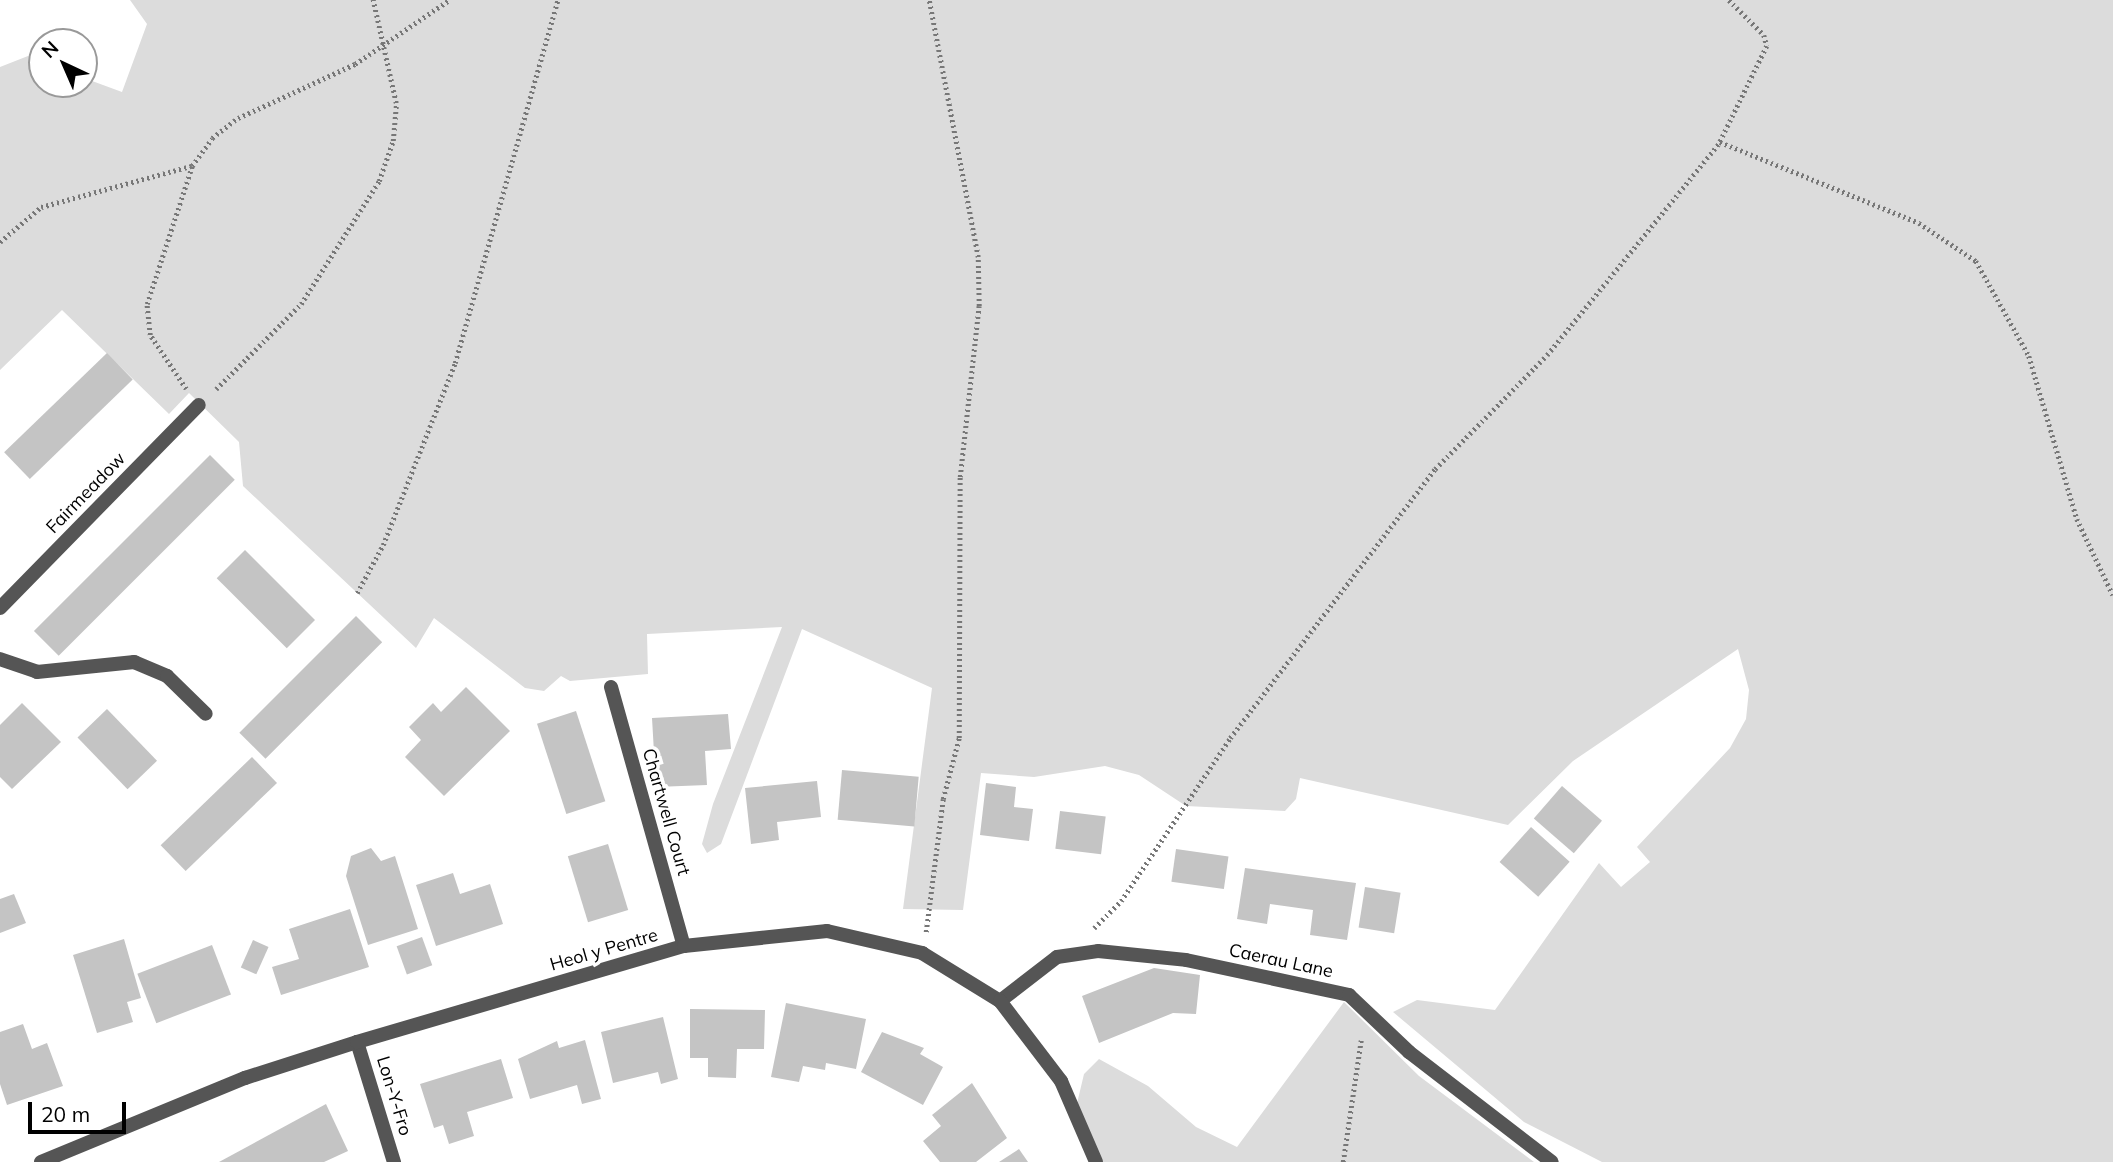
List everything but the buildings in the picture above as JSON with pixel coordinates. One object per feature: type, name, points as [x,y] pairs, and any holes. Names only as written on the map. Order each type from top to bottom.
[{"type":"street","name":"Fairmeadow","points":[[0,608],[199,405]]},
{"type":"street","points":[[0,659],[37,672],[134,662],[167,676],[206,714]]},
{"type":"street","name":"Chartwell Court","points":[[611,687],[684,946]]},
{"type":"street","name":"Heol y Pentre","points":[[41,1162],[245,1077],[357,1042],[684,946],[827,931],[922,953],[1000,1001],[1061,1081],[1096,1162]]},
{"type":"street","name":"Caerau Lane","points":[[1000,1001],[1033,970],[1073,955],[1186,960],[1349,995],[1528,1149],[1552,1162]]},
{"type":"street","name":"Lon-Y-Fro","points":[[357,1042],[394,1162]]},
{"type":"path","points":[[373,0],[387,45],[396,103],[393,141],[379,181],[301,303],[199,405],[162,361],[150,335],[147,304],[192,166],[239,118],[387,45],[449,0]]},
{"type":"path","points":[[357,593],[383,545],[455,363],[558,0]]},
{"type":"path","points":[[922,953],[943,799],[959,738],[960,477],[979,306],[978,257],[929,0]]},
{"type":"path","points":[[1073,955],[1121,901],[1230,738],[1435,469],[1547,355],[1720,142],[1768,47],[1764,35],[1729,0]]},
{"type":"path","points":[[1720,142],[1919,223],[1976,261],[2029,356],[2077,519],[2113,595]]},
{"type":"path","points":[[0,242],[41,207],[192,166]]},
{"type":"path","points":[[1343,1162],[1365,1011]]},
{"type":"shaded area","points":[[130,0],[2113,0],[2113,1162],[1602,1162],[1524,1122],[1393,1012],[1417,1000],[1495,1010],[1599,863],[1621,887],[1650,862],[1637,847],[1730,748],[1746,719],[1749,690],[1738,649],[1573,761],[1508,825],[1300,778],[1296,799],[1285,811],[1186,806],[1139,775],[1105,766],[1034,777],[981,773],[963,910],[903,909],[932,688],[802,629],[721,844],[707,853],[702,844],[713,804],[782,627],[647,634],[648,674],[570,681],[561,676],[544,691],[525,688],[434,618],[416,648],[243,486],[239,442],[189,393],[169,414],[62,310],[0,370],[0,67],[28,56],[28,98],[98,98],[98,83],[122,92],[147,24]]},
{"type":"shaded area","points":[[1344,1002],[1419,1076],[1534,1162],[1096,1162],[1075,1112],[1084,1074],[1099,1059],[1148,1086],[1196,1127],[1237,1147]]}]
